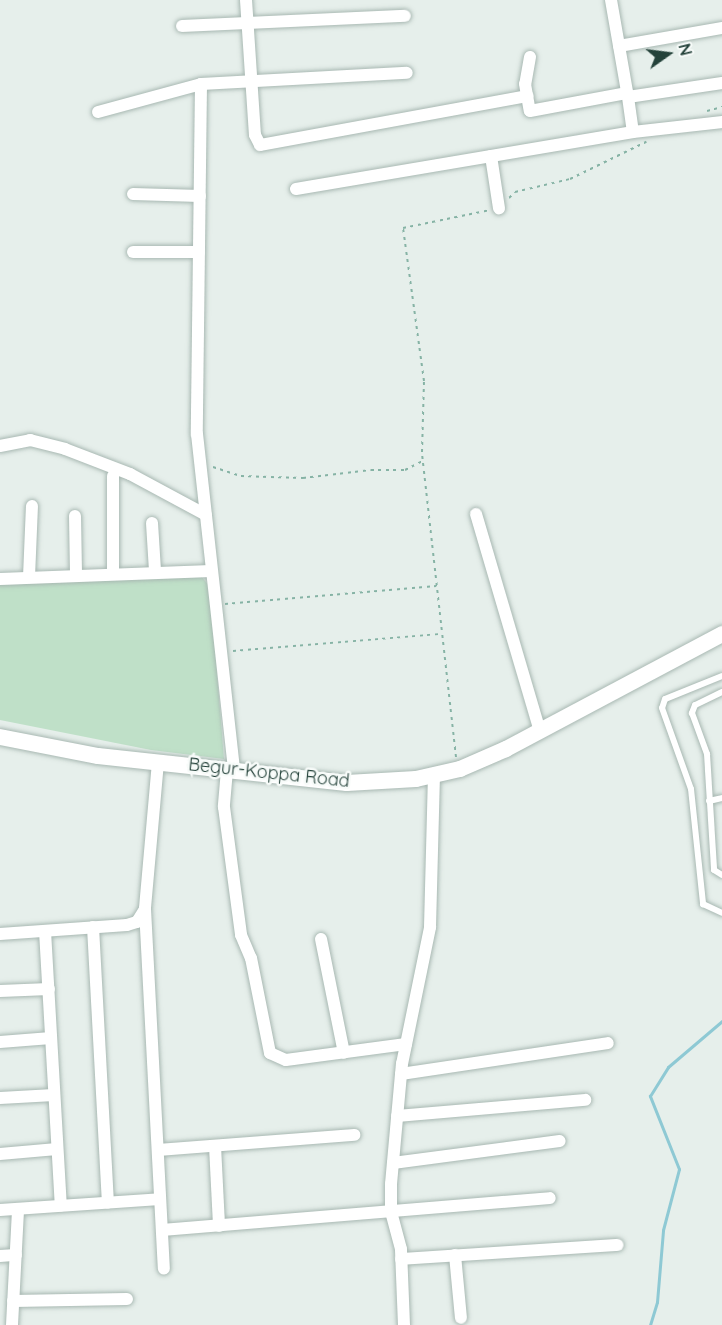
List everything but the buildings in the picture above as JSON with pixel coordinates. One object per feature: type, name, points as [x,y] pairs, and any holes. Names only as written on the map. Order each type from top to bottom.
[{"type":"main road","name":"Begur-Koppa Road","points":[[0,737],[98,756],[347,783],[434,775],[460,769],[540,731],[722,634]]},
{"type":"street","points":[[246,0],[255,135],[260,145],[528,96]]},
{"type":"street","points":[[611,0],[633,132]]},
{"type":"street","points":[[182,26],[405,16]]},
{"type":"street","points":[[619,46],[722,28]]},
{"type":"street","points":[[530,57],[528,96],[530,111],[722,83]]},
{"type":"street","points":[[98,112],[201,84],[407,72]]},
{"type":"street","points":[[201,84],[199,462],[221,652],[230,770],[224,807],[241,934],[251,958],[270,1053],[286,1060],[406,1044]]},
{"type":"street","points":[[296,189],[633,132],[722,122]]},
{"type":"street","points":[[491,156],[499,208]]},
{"type":"street","points":[[133,194],[200,196]]},
{"type":"street","points":[[133,252],[199,252]]},
{"type":"street","points":[[0,446],[30,440],[65,449],[130,474],[206,515]]},
{"type":"street","points":[[113,476],[113,573]]},
{"type":"street","points":[[28,577],[32,506]]},
{"type":"street","points":[[476,514],[540,731]]},
{"type":"street","points":[[75,516],[76,575]]},
{"type":"street","points":[[152,523],[154,571]]},
{"type":"street","points":[[0,579],[154,571],[211,571]]},
{"type":"street","points":[[158,762],[145,909],[164,1268]]},
{"type":"street","points":[[404,1325],[401,1259],[391,1212],[393,1163],[401,1074],[430,927],[434,775]]},
{"type":"street","points":[[0,934],[137,922],[145,909]]},
{"type":"street","points":[[93,927],[108,1203]]},
{"type":"street","points":[[45,931],[61,1206]]},
{"type":"street","points":[[321,939],[344,1053]]},
{"type":"street","points":[[0,991],[49,989]]},
{"type":"street","points":[[0,1042],[51,1038]]},
{"type":"street","points":[[401,1074],[608,1043]]},
{"type":"street","points":[[0,1098],[54,1095]]},
{"type":"street","points":[[397,1116],[585,1100]]},
{"type":"street","points":[[158,1150],[354,1135]]},
{"type":"street","points":[[393,1163],[560,1141]]},
{"type":"street","points":[[215,1146],[219,1226]]},
{"type":"street","points":[[0,1154],[57,1149]]},
{"type":"street","points":[[162,1230],[550,1198]]},
{"type":"street","points":[[0,1210],[160,1199]]},
{"type":"street","points":[[12,1325],[18,1209]]},
{"type":"street","points":[[401,1259],[618,1245]]},
{"type":"street","points":[[0,1256],[16,1255]]},
{"type":"street","points":[[455,1256],[461,1318]]},
{"type":"street","points":[[14,1301],[128,1299]]},
{"type":"lane","points":[[722,676],[665,699],[662,708],[691,789],[703,904],[722,914]]},
{"type":"lane","points":[[722,692],[695,705],[692,713],[707,754],[714,870],[722,875]]},
{"type":"lane","points":[[710,801],[722,798]]},
{"type":"path","points":[[701,114],[722,108]]},
{"type":"path","points":[[460,769],[441,634],[423,461],[424,381],[403,228],[499,208],[515,192],[564,182],[649,141]]},
{"type":"path","points":[[199,462],[241,476],[270,479],[371,470],[396,472],[423,461]]},
{"type":"path","points":[[216,604],[436,586]]},
{"type":"path","points":[[221,652],[441,634]]},
{"type":"green space","points":[[201,576],[210,587],[224,759],[151,750],[0,720],[0,585]]},
{"type":"waterway","points":[[650,1325],[657,1302],[663,1230],[679,1169],[650,1096],[668,1067],[722,1021]]}]
